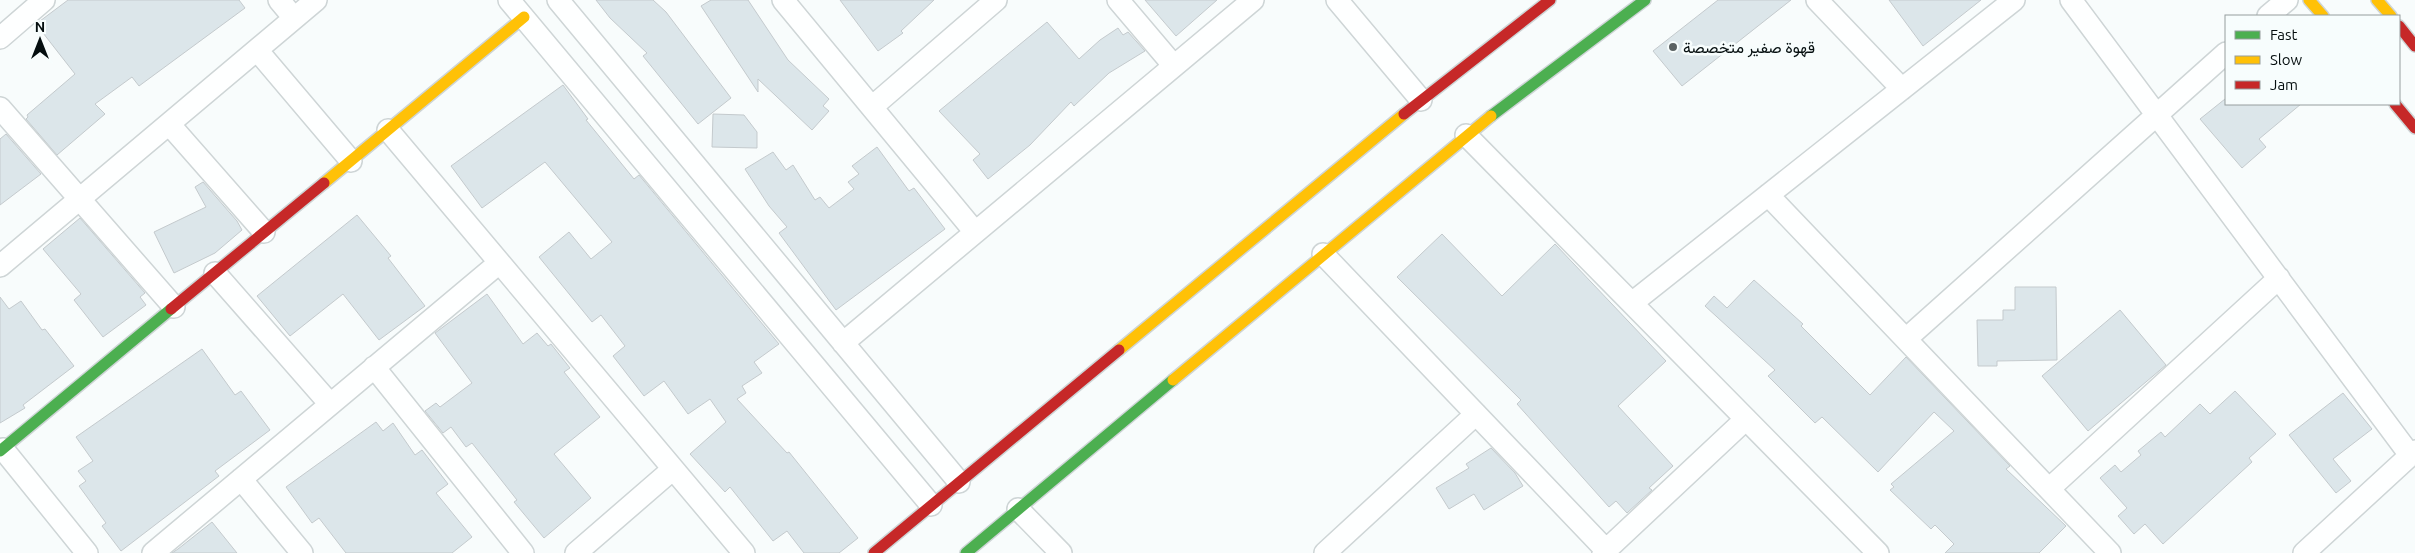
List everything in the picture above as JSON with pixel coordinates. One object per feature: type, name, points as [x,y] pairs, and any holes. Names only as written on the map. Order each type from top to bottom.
[{"type":"main road","points":[[966,553],[1466,135],[1645,0]]},
{"type":"main road","points":[[2309,0],[2322,15]]},
{"type":"main road","points":[[2377,0],[2390,15]]},
{"type":"main road","points":[[874,553],[1540,3]]},
{"type":"main road","points":[[1,450],[524,17]]},
{"type":"main road","points":[[2400,27],[2415,46]]},
{"type":"main road","points":[[2396,105],[2415,128]]},
{"type":"street","points":[[0,38],[44,0]]},
{"type":"street","points":[[279,0],[294,18]]},
{"type":"street","points":[[0,266],[316,0]]},
{"type":"street","points":[[510,0],[931,505]]},
{"type":"street","points":[[558,0],[959,482]]},
{"type":"street","points":[[783,0],[975,232]]},
{"type":"street","points":[[872,107],[996,0]]},
{"type":"street","points":[[1118,0],[1174,66]]},
{"type":"street","points":[[843,343],[1253,0]]},
{"type":"street","points":[[1337,0],[1421,100]]},
{"type":"street","points":[[1817,0],[1902,89]]},
{"type":"street","points":[[1632,303],[2014,0]]},
{"type":"street","points":[[2071,0],[2279,278],[2413,453],[2304,553]]},
{"type":"street","points":[[2269,15],[2287,0]]},
{"type":"street","points":[[257,50],[351,160]]},
{"type":"street","points":[[1906,339],[2225,54]]},
{"type":"street","points":[[0,108],[174,307]]},
{"type":"street","points":[[168,124],[264,232]]},
{"type":"street","points":[[388,130],[744,553]]},
{"type":"street","points":[[1466,135],[1878,553]]},
{"type":"street","points":[[1768,195],[2110,553]]},
{"type":"street","points":[[1323,254],[1604,551],[1746,419]]},
{"type":"street","points":[[153,553],[499,263]]},
{"type":"street","points":[[216,273],[330,404]]},
{"type":"street","points":[[2049,489],[2279,278]]},
{"type":"street","points":[[374,367],[523,553]]},
{"type":"street","points":[[1325,553],[1476,414]]},
{"type":"street","points":[[1,450],[88,553]]},
{"type":"street","points":[[576,553],[673,469]]},
{"type":"street","points":[[241,480],[302,553]]},
{"type":"street","points":[[1018,509],[1061,553]]},
{"type":"building","points":[[68,0],[239,0],[245,8],[139,86],[132,77],[95,104],[105,114],[57,155],[26,119],[27,115],[75,74],[36,24]]},
{"type":"building","points":[[596,0],[653,0],[666,12],[731,98],[698,124],[643,56],[647,53],[610,18]]},
{"type":"building","points":[[711,0],[748,0],[788,60],[829,99],[823,106],[829,111],[812,130],[758,79],[758,92],[701,6]]},
{"type":"building","points":[[840,0],[934,0],[901,31],[903,33],[878,51]]},
{"type":"building","points":[[1145,0],[1217,0],[1176,36]]},
{"type":"building","points":[[1718,0],[1791,0],[1682,86],[1653,51]]},
{"type":"building","points":[[1889,0],[1981,0],[1923,46]]},
{"type":"building","points":[[1047,22],[1079,59],[1100,40],[1118,28],[1123,35],[1128,32],[1145,51],[1109,73],[1074,106],[1071,102],[1030,145],[988,179],[973,160],[980,154],[939,111]]},
{"type":"building","points":[[563,85],[588,119],[586,120],[634,179],[639,175],[779,344],[754,362],[762,373],[742,386],[746,393],[737,399],[787,453],[789,452],[858,538],[839,553],[804,553],[787,531],[773,541],[730,487],[725,492],[690,454],[726,422],[710,399],[688,414],[664,381],[644,396],[613,356],[625,346],[601,315],[592,322],[539,257],[569,232],[591,259],[612,242],[545,162],[482,208],[451,166]]},
{"type":"building","points":[[2225,99],[2225,105],[2300,105],[2259,139],[2266,147],[2242,168],[2200,119]]},
{"type":"building","points":[[713,114],[744,115],[757,132],[757,148],[712,147]]},
{"type":"building","points":[[6,134],[41,174],[0,205],[0,139]]},
{"type":"building","points":[[877,147],[909,191],[914,188],[945,229],[836,310],[779,233],[787,227],[769,206],[745,169],[773,152],[786,170],[793,165],[815,200],[820,197],[829,208],[854,189],[848,182],[859,174],[852,166]]},
{"type":"building","points":[[203,182],[237,221],[242,230],[215,253],[174,273],[154,232],[206,207],[195,187]]},
{"type":"building","points":[[357,215],[391,256],[388,258],[425,306],[379,340],[343,294],[290,336],[257,296]]},
{"type":"building","points":[[80,218],[145,293],[140,297],[146,305],[103,337],[74,300],[81,294],[43,249]]},
{"type":"building","points":[[1442,234],[1502,296],[1555,244],[1666,361],[1618,406],[1673,466],[1649,488],[1652,490],[1627,513],[1616,501],[1609,507],[1517,404],[1521,400],[1397,277]]},
{"type":"building","points":[[1754,280],[1803,324],[1801,326],[1870,395],[1906,357],[2010,466],[2006,469],[2066,526],[2039,553],[1945,553],[1954,544],[1935,525],[1931,529],[1890,490],[1894,487],[1891,484],[1954,431],[1934,412],[1878,472],[1822,417],[1815,423],[1768,376],[1775,370],[1705,306],[1714,296],[1727,308]]},
{"type":"building","points":[[2015,287],[2056,287],[2057,360],[1997,361],[1997,366],[1978,366],[1977,320],[2003,320],[2003,310],[2015,310]]},
{"type":"building","points":[[487,294],[523,344],[537,333],[548,346],[551,344],[570,368],[564,372],[600,417],[554,454],[591,498],[544,538],[514,502],[517,500],[472,443],[466,447],[451,427],[443,433],[425,411],[436,403],[440,407],[472,383],[435,333]]},
{"type":"building","points":[[0,297],[9,309],[21,301],[42,330],[45,329],[74,366],[23,405],[25,408],[0,423]]},
{"type":"building","points":[[2120,310],[2166,365],[2088,431],[2042,376]]},
{"type":"building","points":[[202,349],[235,395],[241,391],[270,430],[215,471],[219,476],[121,551],[102,526],[106,523],[79,486],[86,481],[78,471],[93,461],[76,437]]},
{"type":"building","points":[[2235,391],[2276,434],[2249,458],[2252,462],[2163,544],[2145,524],[2134,534],[2118,516],[2127,508],[2100,478],[2115,465],[2121,472],[2141,455],[2138,451],[2161,432],[2165,437],[2200,404],[2210,414]]},
{"type":"building","points":[[2343,393],[2372,429],[2333,459],[2351,481],[2336,493],[2289,435]]},
{"type":"building","points":[[376,422],[383,431],[393,423],[415,455],[422,450],[448,484],[436,493],[472,537],[452,553],[346,553],[319,518],[312,523],[286,487]]},
{"type":"building","points":[[1491,448],[1515,473],[1523,486],[1484,510],[1474,494],[1449,509],[1436,488],[1469,468],[1466,464]]},
{"type":"building","points":[[212,522],[237,553],[172,553],[178,549]]},
{"type":"traffic: fast","points":[[1491,116],[1645,0]]},
{"type":"traffic: fast","points":[[0,451],[171,309]]},
{"type":"traffic: fast","points":[[966,553],[1173,380]]},
{"type":"traffic: slow","points":[[2309,0],[2322,15]]},
{"type":"traffic: slow","points":[[2377,0],[2390,15]]},
{"type":"traffic: slow","points":[[324,183],[524,17]]},
{"type":"traffic: slow","points":[[1119,350],[1404,114]]},
{"type":"traffic: slow","points":[[1173,380],[1491,116]]},
{"type":"traffic: jam","points":[[1404,114],[1550,0]]},
{"type":"traffic: jam","points":[[2400,27],[2415,46]]},
{"type":"traffic: jam","points":[[2396,105],[2415,128]]},
{"type":"traffic: jam","points":[[171,309],[324,183]]},
{"type":"traffic: jam","points":[[874,553],[1119,350]]},
{"type":"place","name":"قهوة صفير متخصصة","points":[[1673,47]]}]
